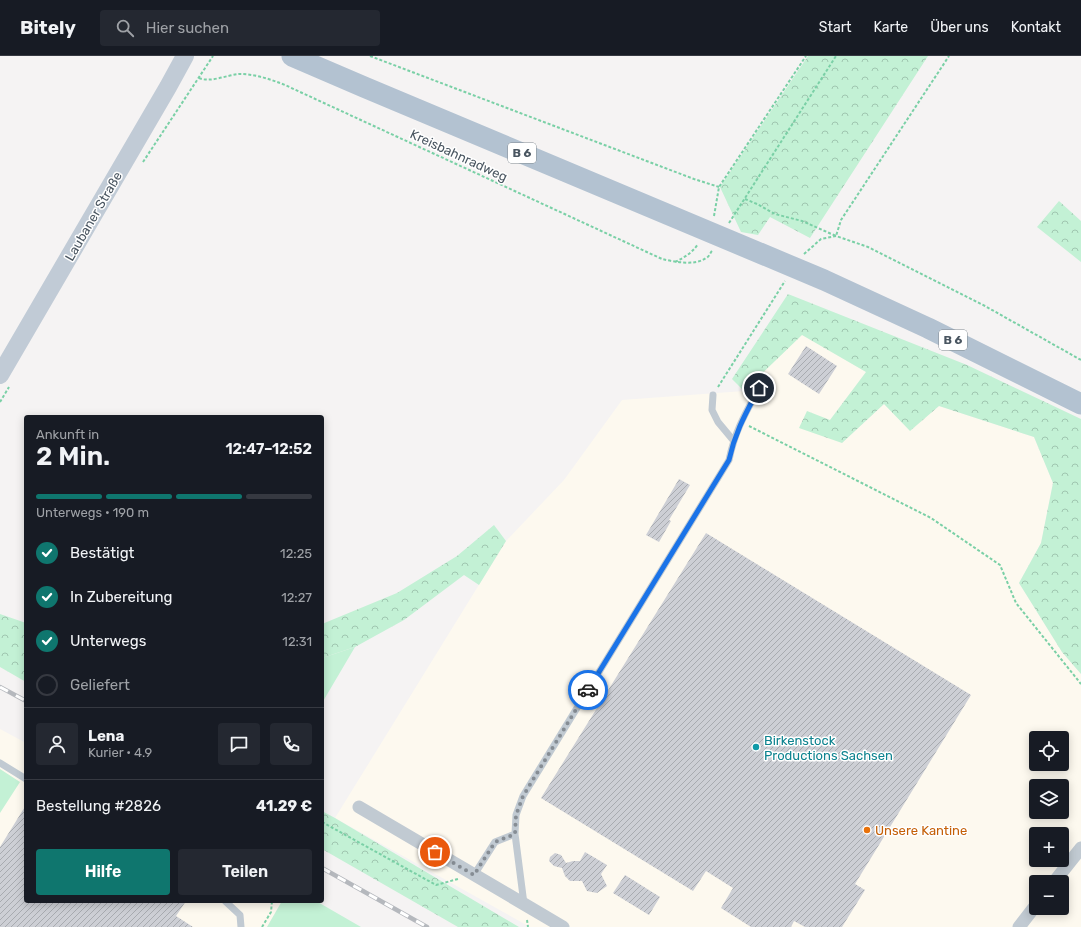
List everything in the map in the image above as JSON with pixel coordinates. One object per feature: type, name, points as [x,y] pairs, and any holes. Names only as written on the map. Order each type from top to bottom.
[{"type":"main road","name":"B 6","points":[[292,56],[680,218],[824,280],[928,328],[1081,404]]},
{"type":"street","points":[[174,56],[175,74]]},
{"type":"street","name":"Laubaner Straße","points":[[0,375],[185,56]]},
{"type":"street","points":[[359,807],[563,927]]},
{"type":"street","points":[[1060,875],[1081,848]]},
{"type":"street","points":[[1019,927],[1029,914]]},
{"type":"lane","points":[[524,904],[515,834],[516,815],[523,796],[729,460],[733,440],[741,421],[759,388]]},
{"type":"lane","points":[[713,395],[712,410],[718,422],[733,440]]},
{"type":"lane","points":[[0,763],[24,778]]},
{"type":"lane","points":[[474,875],[495,842],[515,834]]},
{"type":"lane","points":[[227,903],[240,915],[241,927]]},
{"type":"path","name":"Kreisbahnradweg","points":[[213,56],[199,78],[207,80],[240,74],[265,78],[285,85],[662,259],[675,262],[699,262],[708,258],[712,251]]},
{"type":"path","points":[[370,56],[694,179],[719,187],[806,56]]},
{"type":"path","points":[[728,225],[836,56]]},
{"type":"path","points":[[745,199],[775,214],[802,221],[836,236],[841,220],[949,56]]},
{"type":"path","points":[[741,421],[931,518],[1000,565],[1016,603],[1081,684]]},
{"type":"path","points":[[324,823],[436,885],[474,875]]},
{"type":"path","points":[[262,927],[271,912],[272,903]]},
{"type":"shaded area","points":[[802,334],[866,372],[830,420],[842,443],[884,404],[910,430],[939,406],[1034,437],[1053,483],[1041,543],[1019,583],[1062,652],[1081,674],[1081,927],[530,927],[335,818],[506,541],[564,480],[622,400],[744,391]]},
{"type":"shaded area","points":[[0,729],[24,742],[24,903],[281,903],[267,927],[0,927]]},
{"type":"green space","points":[[808,56],[928,56],[810,238],[770,217],[758,235],[741,232],[720,187]]},
{"type":"green space","points":[[1059,201],[1081,221],[1081,262],[1037,227]]},
{"type":"green space","points":[[788,294],[967,365],[1081,419],[1081,674],[1062,652],[1019,583],[1041,543],[1053,483],[1034,437],[939,406],[910,431],[884,404],[842,443],[799,428],[807,411],[830,420],[866,372],[802,335],[744,391],[732,379]]},
{"type":"green space","points":[[494,525],[506,541],[479,585],[464,575],[404,620],[355,647],[324,657],[324,623],[397,593],[457,556]]},
{"type":"green space","points":[[0,614],[24,622],[24,681],[0,667]]},
{"type":"green space","points":[[355,647],[324,700],[324,657]]},
{"type":"green space","points":[[0,769],[20,782],[0,813]]},
{"type":"green space","points":[[324,812],[519,927],[458,927],[324,850]]},
{"type":"green space","points":[[281,903],[319,903],[361,927],[267,927]]},
{"type":"building","points":[[806,346],[837,366],[819,394],[788,374]]},
{"type":"building","points":[[679,479],[690,485],[669,520],[671,521],[659,542],[646,535]]},
{"type":"building","name":"Birkenstock Productions Sachsen","points":[[706,533],[971,695],[855,884],[865,890],[842,927],[805,927],[794,921],[791,927],[751,927],[721,908],[733,888],[706,871],[693,891],[541,798]]},
{"type":"building","points":[[24,808],[24,903],[185,903],[176,916],[193,927],[0,927],[0,847]]},
{"type":"building","points":[[585,852],[607,865],[601,874],[607,886],[597,893],[587,891],[582,881],[570,881],[565,876],[562,868],[554,866],[549,861],[550,857],[555,853],[561,855],[566,863],[580,861]]},
{"type":"building","points":[[625,875],[660,897],[649,915],[613,893]]},
{"type":"railway","points":[[0,687],[24,700]]},
{"type":"railway","points":[[324,869],[427,927]]},
{"type":"way so far","points":[[435,852],[474,875],[495,842],[515,834],[516,815],[523,796],[588,690]]},
{"type":"place","name":"Birkenstock Productions Sachsen","points":[[756,747]]},
{"type":"place","name":"Unsere Kantine","points":[[867,830]]},
{"type":"route","points":[[588,690],[729,460],[733,440],[741,421],[759,388]]}]
